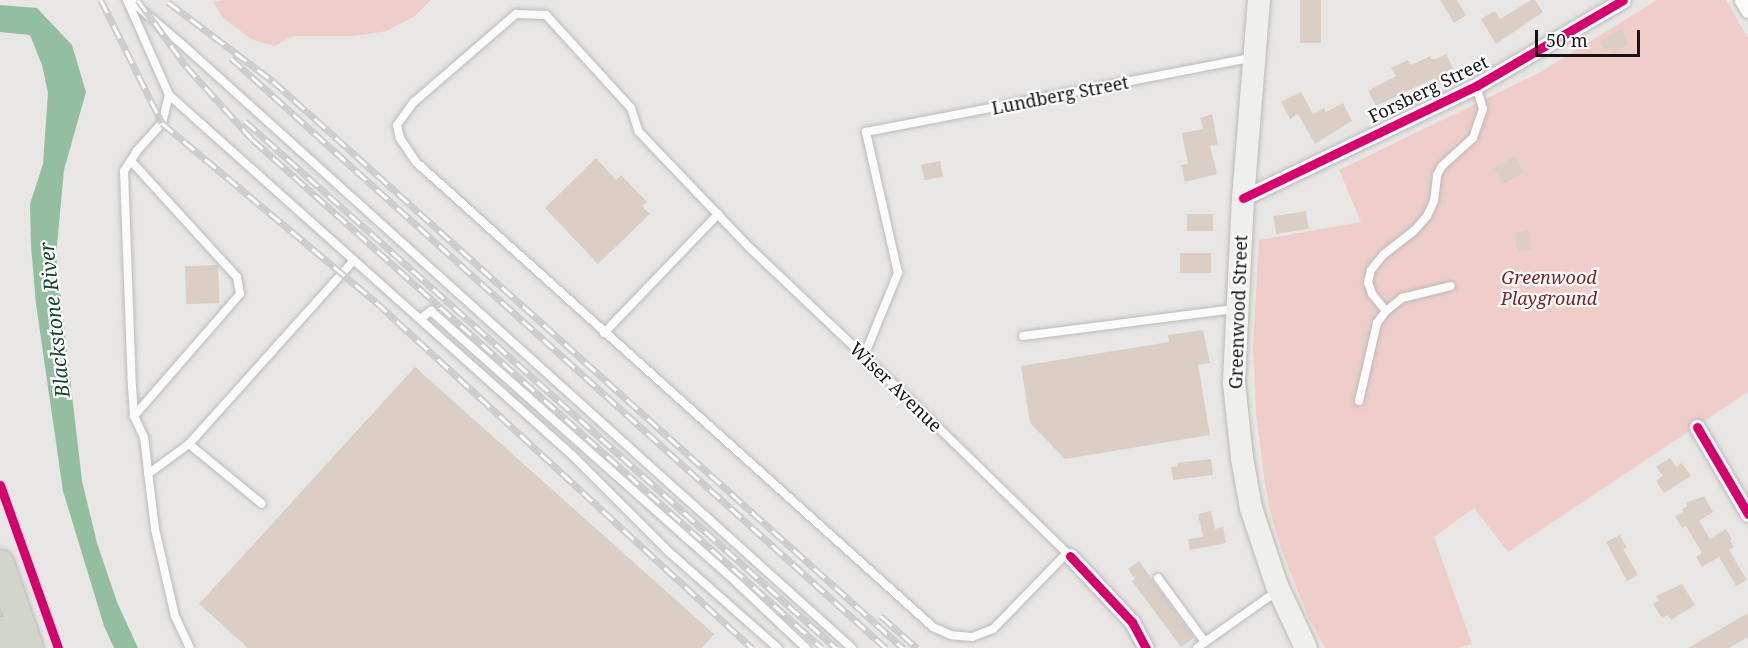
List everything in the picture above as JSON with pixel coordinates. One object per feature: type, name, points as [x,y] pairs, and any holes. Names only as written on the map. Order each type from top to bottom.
[{"type":"highway","points":[[4,573],[29,648]]},
{"type":"highway","points":[[4,573],[36,648]]},
{"type":"highway","points":[[0,631],[6,648]]},
{"type":"main road","name":"Greenwood Street","points":[[1259,0],[1243,198],[1234,383],[1242,459],[1251,508],[1278,590],[1306,648]]},
{"type":"street","name":"Forsberg Street","points":[[1243,198],[1476,86],[1623,0]]},
{"type":"street","points":[[1742,0],[1748,10]]},
{"type":"street","points":[[1697,427],[1748,514]]},
{"type":"street","name":"Wiser Avenue","points":[[1068,555],[1132,622],[1146,648]]},
{"type":"lane","points":[[128,0],[169,95],[572,455],[669,552],[778,648]]},
{"type":"lane","points":[[128,0],[184,46],[852,648]]},
{"type":"lane","name":"Wiser Avenue","points":[[604,333],[416,162],[400,138],[397,125],[414,102],[516,14],[546,15],[631,108],[639,132],[718,214],[1068,555]]},
{"type":"lane","name":"Lundberg Street","points":[[864,356],[898,273],[866,132],[1253,58]]},
{"type":"lane","points":[[1386,311],[1372,294],[1368,282],[1371,270],[1383,255],[1414,231],[1427,216],[1434,201],[1437,175],[1442,166],[1473,138],[1481,122],[1483,109],[1476,86]]},
{"type":"lane","points":[[169,95],[162,123],[124,171],[134,416],[144,437],[155,529],[175,616],[190,648]]},
{"type":"lane","points":[[131,161],[237,277],[240,294],[134,416]]},
{"type":"lane","points":[[718,214],[604,333],[933,627],[951,635],[972,637],[993,629],[1068,555]]},
{"type":"lane","points":[[148,474],[189,444],[354,260]]},
{"type":"lane","points":[[1359,401],[1377,323],[1386,311],[1402,298],[1451,286]]},
{"type":"lane","points":[[1023,336],[1236,309]]},
{"type":"lane","points":[[420,319],[431,311],[736,582],[806,648]]},
{"type":"lane","points":[[189,444],[262,504]]},
{"type":"lane","points":[[1158,578],[1205,642]]},
{"type":"lane","points":[[1197,648],[1278,590]]},
{"type":"green space","points":[[224,0],[431,0],[415,16],[387,31],[353,36],[293,36],[274,46],[251,39],[223,18],[213,2]]},
{"type":"green space","name":"Greenwood Playground","points":[[1657,0],[1726,0],[1748,38],[1748,392],[1508,552],[1474,508],[1434,537],[1472,644],[1459,648],[1325,648],[1307,614],[1282,551],[1269,507],[1264,477],[1256,413],[1253,348],[1259,240],[1361,222],[1339,170],[1539,73]]},
{"type":"water","name":"Blackstone River","points":[[0,5],[37,8],[72,45],[86,92],[64,170],[56,256],[82,481],[97,543],[117,602],[138,648],[114,648],[104,626],[63,491],[36,304],[31,246],[30,204],[43,164],[48,93],[42,65],[30,35],[0,32]]},
{"type":"building","points":[[1300,0],[1321,0],[1321,43],[1300,43]]},
{"type":"building","points":[[1440,0],[1457,0],[1466,15],[1454,23]]},
{"type":"building","points":[[1531,0],[1535,0],[1543,12],[1496,44],[1481,19],[1495,11],[1500,19]]},
{"type":"building","points":[[1622,28],[1628,45],[1614,53],[1611,49],[1605,52],[1599,42]]},
{"type":"building","points":[[1446,54],[1456,74],[1438,84],[1435,78],[1376,106],[1368,91],[1396,76],[1391,68],[1408,60],[1411,65],[1430,56],[1431,59],[1436,59]]},
{"type":"building","points":[[1301,92],[1313,114],[1324,108],[1326,112],[1343,103],[1352,121],[1315,144],[1298,114],[1290,119],[1281,102]]},
{"type":"building","points":[[1212,114],[1218,145],[1210,146],[1217,174],[1185,182],[1181,165],[1188,164],[1182,133],[1203,129],[1200,118]]},
{"type":"building","points":[[1515,156],[1524,173],[1503,184],[1494,167]]},
{"type":"building","points":[[596,158],[616,180],[621,175],[647,202],[642,206],[650,214],[598,264],[545,208]]},
{"type":"building","points":[[940,161],[943,177],[924,180],[921,165]]},
{"type":"building","points":[[1306,211],[1309,229],[1276,234],[1273,216]]},
{"type":"building","points":[[1187,214],[1213,214],[1213,231],[1187,231]]},
{"type":"building","points":[[1528,230],[1532,250],[1518,252],[1514,233]]},
{"type":"building","points":[[1180,253],[1211,253],[1211,273],[1180,273]]},
{"type":"building","points":[[218,265],[219,303],[186,304],[185,266]]},
{"type":"building","points":[[1203,330],[1210,363],[1198,365],[1210,435],[1065,459],[1030,423],[1021,366],[1169,342],[1168,335]]},
{"type":"building","points":[[415,367],[714,634],[702,648],[248,648],[199,604]]},
{"type":"building","points":[[1670,458],[1676,467],[1682,463],[1691,476],[1664,493],[1656,481],[1663,476],[1656,467]]},
{"type":"building","points":[[1211,459],[1213,475],[1173,480],[1171,467],[1178,466],[1177,463]]},
{"type":"building","points":[[1704,496],[1713,512],[1699,521],[1710,539],[1726,529],[1732,539],[1730,540],[1734,547],[1729,550],[1747,580],[1736,586],[1719,557],[1702,567],[1696,557],[1702,553],[1686,526],[1682,528],[1675,516],[1683,512],[1682,509],[1687,506],[1686,503]]},
{"type":"building","points":[[1211,511],[1215,529],[1223,527],[1226,543],[1190,550],[1188,539],[1203,537],[1198,514]]},
{"type":"building","points":[[1620,535],[1627,548],[1623,549],[1638,575],[1627,581],[1606,542]]},
{"type":"building","points":[[1139,561],[1194,638],[1181,647],[1132,581],[1135,579],[1128,569]]},
{"type":"building","points":[[1682,584],[1695,605],[1671,620],[1668,615],[1662,618],[1653,604],[1659,600],[1656,596]]},
{"type":"building","points":[[1748,613],[1748,637],[1729,648],[1688,648]]},
{"type":"railway","points":[[101,0],[162,123],[376,302],[752,648]]},
{"type":"railway","points":[[138,0],[186,66],[252,139],[822,648]]},
{"type":"railway","points":[[168,2],[273,81],[903,648]]},
{"type":"railway","points":[[231,58],[886,648]]},
{"type":"railway","points":[[245,121],[836,648]]},
{"type":"railway","points":[[881,616],[917,648]]},
{"type":"cycle path","points":[[1243,198],[1476,86],[1623,0]]},
{"type":"cycle path","points":[[1697,427],[1748,514]]},
{"type":"cycle path","points":[[0,485],[58,648]]},
{"type":"cycle path","points":[[1070,556],[1132,622],[1146,648]]}]
